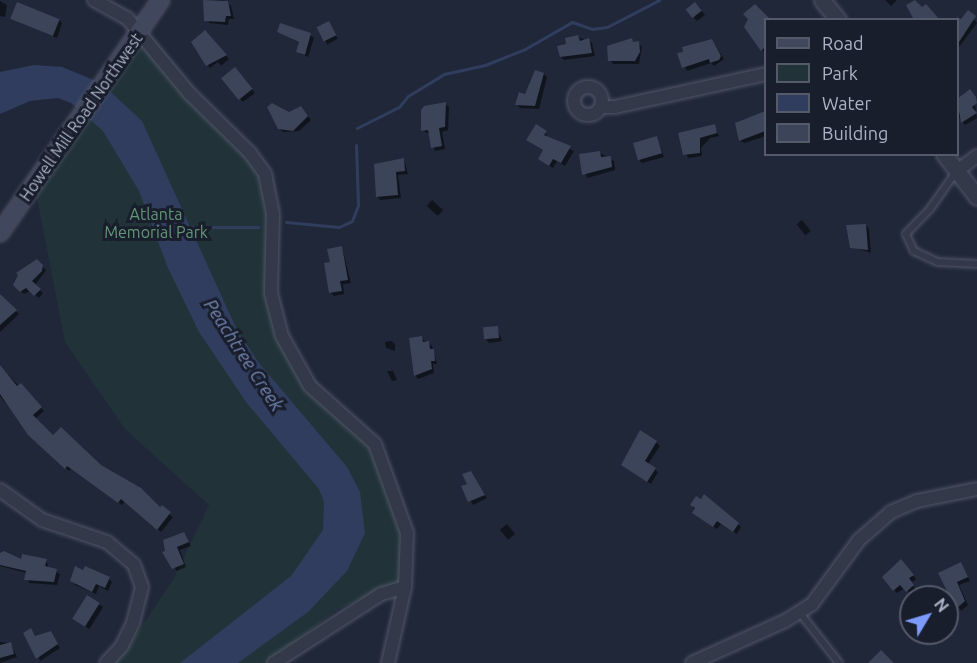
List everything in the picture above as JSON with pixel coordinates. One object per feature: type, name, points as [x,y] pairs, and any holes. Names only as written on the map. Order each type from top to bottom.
[{"type":"main road","name":"Howell Mill Road Northwest","points":[[0,233],[161,0]]},
{"type":"street","points":[[94,0],[114,9],[140,32],[189,93],[250,153],[264,174],[273,214],[272,293],[282,336],[310,386],[367,434],[381,454],[407,533],[405,586],[388,663]]},
{"type":"street","points":[[822,0],[836,18]]},
{"type":"street","points":[[602,106],[615,107],[764,74]]},
{"type":"street","points":[[946,156],[977,197]]},
{"type":"street","points":[[957,171],[977,156]]},
{"type":"street","points":[[692,663],[800,614],[828,587],[859,540],[891,512],[917,501],[977,489]]},
{"type":"street","points":[[1,493],[42,520],[107,542],[134,565],[142,587],[133,623],[122,646],[106,663]]},
{"type":"street","points":[[274,663],[381,594],[405,586]]},
{"type":"lane","points":[[957,171],[930,210],[906,234],[914,251],[938,262],[977,264]]},
{"type":"lane","points":[[800,614],[839,663]]},
{"type":"green space","name":"Atlanta Memorial Park","points":[[146,28],[265,179],[277,295],[292,354],[358,428],[408,522],[401,583],[336,610],[269,663],[106,663],[125,651],[173,580],[209,505],[125,429],[65,342],[35,187]]},
{"type":"water","name":"Peachtree Creek","points":[[34,65],[62,67],[101,83],[142,121],[236,328],[259,363],[347,467],[360,492],[365,533],[347,571],[308,612],[238,663],[180,663],[291,576],[323,530],[324,502],[319,489],[246,402],[199,332],[168,268],[139,191],[103,131],[71,103],[58,98],[30,101],[0,114],[0,72]]},
{"type":"building","points":[[203,0],[228,1],[231,16],[226,16],[225,22],[204,21]]},
{"type":"building","points":[[915,0],[922,7],[926,4],[938,18],[913,18],[906,5]]},
{"type":"building","points":[[17,2],[60,19],[53,36],[10,19]]},
{"type":"building","points":[[695,2],[702,11],[692,18],[686,9]]},
{"type":"building","points":[[755,4],[769,18],[764,18],[764,48],[761,51],[744,27],[748,19],[743,14]]},
{"type":"building","points":[[968,10],[976,16],[959,42],[959,18],[961,19]]},
{"type":"building","points":[[329,21],[336,35],[324,42],[317,27]]},
{"type":"building","points":[[280,23],[311,33],[305,55],[296,52],[299,42],[277,32]]},
{"type":"building","points":[[205,30],[227,55],[206,66],[191,42]]},
{"type":"building","points":[[578,35],[580,41],[589,38],[592,53],[560,57],[557,46],[566,44],[565,38]]},
{"type":"building","points":[[632,38],[633,42],[639,41],[640,52],[635,61],[608,61],[607,46]]},
{"type":"building","points":[[712,39],[721,56],[719,60],[710,63],[709,59],[682,68],[677,53],[683,52],[682,47]]},
{"type":"building","points":[[235,67],[253,89],[239,100],[221,78]]},
{"type":"building","points":[[535,70],[544,73],[535,106],[515,105],[519,92],[525,94]]},
{"type":"building","points":[[970,89],[977,103],[972,107],[977,113],[961,123],[959,111],[959,97]]},
{"type":"building","points":[[446,102],[445,127],[439,128],[442,146],[431,148],[428,130],[421,131],[421,110],[424,106]]},
{"type":"building","points":[[272,103],[289,112],[301,106],[308,116],[293,131],[278,129],[267,107]]},
{"type":"building","points":[[764,111],[764,131],[739,141],[735,123]]},
{"type":"building","points":[[536,124],[547,131],[544,135],[571,146],[561,163],[553,159],[549,166],[538,159],[543,150],[526,140]]},
{"type":"building","points":[[715,124],[717,133],[700,138],[700,153],[683,155],[678,133]]},
{"type":"building","points":[[657,136],[662,153],[638,160],[633,143]]},
{"type":"building","points":[[600,151],[601,157],[611,156],[612,167],[582,175],[579,154]]},
{"type":"building","points":[[404,158],[405,171],[396,172],[398,195],[376,197],[374,164]]},
{"type":"building","points":[[866,224],[868,250],[850,248],[846,225]]},
{"type":"building","points":[[342,246],[348,280],[340,281],[342,291],[329,293],[324,263],[330,262],[327,249]]},
{"type":"building","points":[[37,259],[43,265],[42,271],[32,281],[41,289],[34,296],[26,288],[20,292],[13,285],[18,275],[16,273]]},
{"type":"building","points":[[0,294],[17,310],[0,325]]},
{"type":"building","points":[[498,326],[499,338],[484,339],[483,327]]},
{"type":"building","points":[[422,336],[423,342],[429,341],[430,349],[434,349],[435,361],[431,361],[432,369],[414,376],[409,338]]},
{"type":"building","points":[[0,365],[17,386],[21,383],[42,407],[33,415],[53,435],[61,427],[101,465],[141,488],[160,507],[162,505],[171,512],[157,530],[121,499],[118,503],[67,466],[65,469],[28,435],[0,394]]},
{"type":"building","points":[[640,430],[657,441],[645,461],[656,468],[647,482],[621,465]]},
{"type":"building","points":[[471,471],[485,495],[468,502],[461,486],[467,484],[462,474]]},
{"type":"building","points":[[704,494],[739,523],[733,532],[717,521],[713,527],[692,513],[695,508],[690,505],[696,496],[701,499]]},
{"type":"building","points":[[184,532],[189,542],[177,547],[184,564],[172,569],[162,552],[165,551],[163,540]]},
{"type":"building","points":[[4,551],[21,559],[22,554],[47,559],[45,566],[57,569],[54,582],[24,580],[26,571],[0,565],[0,553]]},
{"type":"building","points":[[901,559],[914,575],[909,578],[914,585],[899,585],[893,591],[882,577]]},
{"type":"building","points":[[961,562],[968,577],[957,582],[958,585],[944,585],[938,573]]},
{"type":"building","points":[[75,566],[83,570],[85,566],[110,577],[105,588],[96,584],[92,592],[70,581]]},
{"type":"building","points":[[959,587],[965,601],[959,606]]},
{"type":"building","points":[[87,595],[100,603],[85,627],[72,619]]},
{"type":"building","points":[[31,628],[35,636],[51,631],[58,644],[36,659],[23,633]]},
{"type":"building","points":[[11,642],[14,654],[0,658],[0,645]]},
{"type":"building","points":[[881,650],[894,663],[868,663]]},
{"type":"waterway","points":[[357,128],[399,107],[408,96],[444,74],[485,65],[525,49],[572,22],[592,29],[607,27],[659,0]]},
{"type":"waterway","points":[[286,222],[339,227],[352,221],[358,205],[356,145]]},
{"type":"waterway","points":[[190,227],[258,227]]}]
